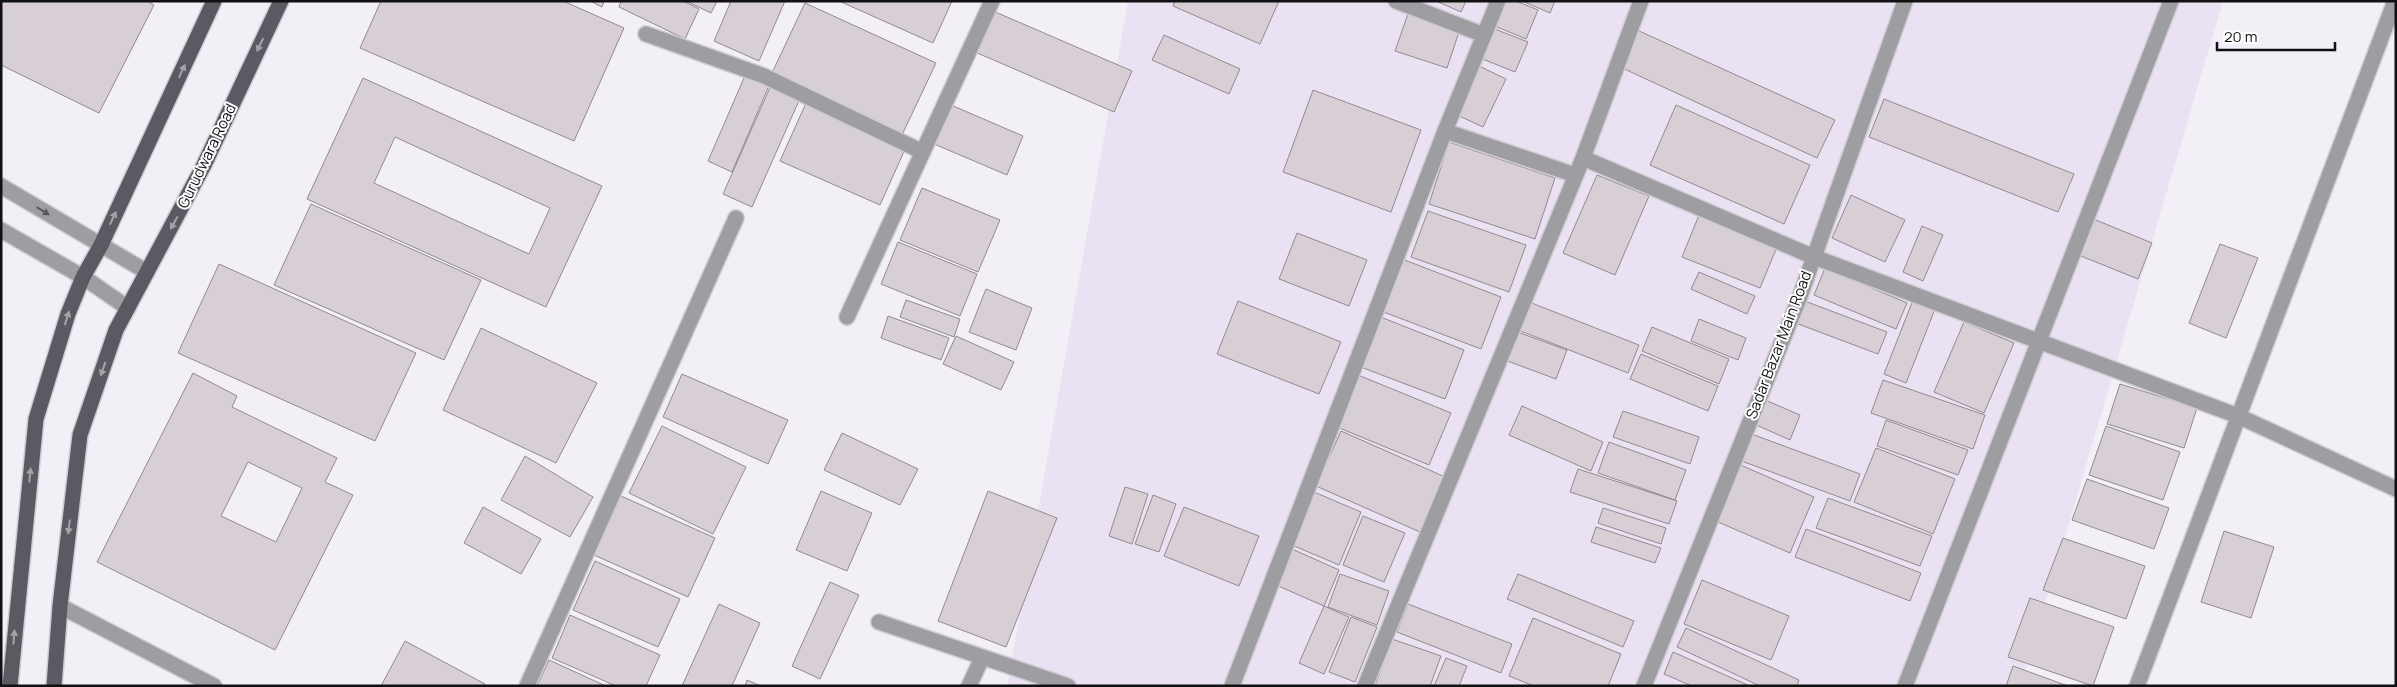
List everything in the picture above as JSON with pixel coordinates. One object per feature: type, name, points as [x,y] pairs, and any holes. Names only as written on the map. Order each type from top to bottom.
[{"type":"main road","points":[[10,686],[36,420],[68,314],[83,277],[101,245],[214,1]]},
{"type":"main road","name":"Gurudwara Road","points":[[54,686],[60,606],[80,436],[116,330],[200,173],[281,1]]},
{"type":"street","points":[[847,318],[992,1]]},
{"type":"street","points":[[1396,1],[1484,35]]},
{"type":"street","points":[[1239,684],[1445,131],[1498,1]]},
{"type":"street","points":[[1365,686],[1583,158],[1641,1]]},
{"type":"street","name":"Sadar Bazar Main Road","points":[[1644,686],[1814,257],[1905,1]]},
{"type":"street","points":[[1905,686],[2171,1]]},
{"type":"street","points":[[2137,686],[2395,1]]},
{"type":"street","points":[[646,34],[764,76],[923,152]]},
{"type":"street","points":[[1445,131],[1575,175]]},
{"type":"street","points":[[1583,158],[1814,257],[2238,416],[2396,488]]},
{"type":"street","points":[[1,186],[147,272]]},
{"type":"street","points":[[527,686],[736,218]]},
{"type":"street","points":[[1,230],[83,277],[128,308]]},
{"type":"street","points":[[60,606],[214,686]]},
{"type":"street","points":[[879,622],[1068,686]]},
{"type":"street","points":[[969,686],[982,658]]},
{"type":"shaded area","points":[[1128,1],[2223,1],[2021,686],[1007,686]]},
{"type":"building","points":[[1,1],[147,1],[154,5],[99,113],[1,65]]},
{"type":"building","points":[[381,1],[563,1],[624,28],[574,141],[360,48]]},
{"type":"building","points":[[590,1],[604,1],[602,7]]},
{"type":"building","points":[[621,1],[683,1],[699,9],[685,39],[619,7]]},
{"type":"building","points":[[686,1],[717,1],[711,13]]},
{"type":"building","points":[[731,1],[785,1],[759,61],[714,41]]},
{"type":"building","points":[[839,1],[952,1],[933,43]]},
{"type":"building","points":[[1175,1],[1279,1],[1260,44],[1173,6]]},
{"type":"building","points":[[1436,1],[1466,1],[1461,12]]},
{"type":"building","points":[[1499,1],[1516,1],[1538,10],[1526,39],[1490,24]]},
{"type":"building","points":[[1522,1],[1555,1],[1550,13]]},
{"type":"building","points":[[805,3],[936,63],[902,135],[771,75]]},
{"type":"building","points":[[993,11],[1132,71],[1114,112],[975,52]]},
{"type":"building","points":[[1409,11],[1460,29],[1447,68],[1395,51]]},
{"type":"building","points":[[1492,28],[1528,42],[1515,72],[1480,58]]},
{"type":"building","points":[[1637,30],[1835,120],[1817,158],[1620,67]]},
{"type":"building","points":[[1164,35],[1240,69],[1229,94],[1152,60]]},
{"type":"building","points":[[1475,64],[1506,79],[1483,127],[1453,113]]},
{"type":"building","points":[[747,71],[771,81],[732,172],[708,161]]},
{"type":"building","points":[[363,78],[602,186],[546,307],[307,199]],"holes":[[[395,137],[550,208],[529,254],[374,183]]]},
{"type":"building","points":[[772,83],[801,96],[752,207],[723,194]]},
{"type":"building","points":[[1313,90],[1421,130],[1391,212],[1283,172]]},
{"type":"building","points":[[1884,99],[2074,174],[2058,212],[1869,137]]},
{"type":"building","points":[[806,103],[906,147],[880,205],[780,161]]},
{"type":"building","points":[[951,105],[1023,136],[1007,175],[934,144]]},
{"type":"building","points":[[1676,105],[1810,165],[1784,224],[1650,165]]},
{"type":"building","points":[[1449,142],[1555,178],[1535,239],[1429,204]]},
{"type":"building","points":[[1597,175],[1649,196],[1615,275],[1563,253]]},
{"type":"building","points":[[922,188],[1000,220],[978,272],[900,240]]},
{"type":"building","points":[[1851,195],[1905,220],[1885,262],[1832,238]]},
{"type":"building","points":[[311,204],[481,280],[444,360],[274,285]]},
{"type":"building","points":[[1428,211],[1526,245],[1509,292],[1411,257]]},
{"type":"building","points":[[1699,215],[1777,247],[1760,288],[1682,257]]},
{"type":"building","points":[[2091,218],[2152,243],[2138,279],[2076,254]]},
{"type":"building","points":[[1922,226],[1943,235],[1923,281],[1903,272]]},
{"type":"building","points":[[1297,233],[1367,260],[1349,306],[1279,279]]},
{"type":"building","points":[[898,242],[977,274],[960,316],[881,284]]},
{"type":"building","points":[[2220,244],[2258,258],[2226,338],[2189,323]]},
{"type":"building","points":[[1402,259],[1501,297],[1481,349],[1381,311]]},
{"type":"building","points":[[219,264],[416,353],[375,441],[178,353]]},
{"type":"building","points":[[1825,268],[1907,303],[1896,329],[1814,295]]},
{"type":"building","points":[[1699,272],[1755,296],[1747,314],[1691,289]]},
{"type":"building","points":[[986,289],[1032,308],[1016,350],[969,332]]},
{"type":"building","points":[[906,300],[960,319],[954,337],[900,317]]},
{"type":"building","points":[[1524,300],[1639,345],[1628,373],[1513,328]]},
{"type":"building","points":[[1802,300],[1887,332],[1878,354],[1793,322]]},
{"type":"building","points":[[1913,300],[1935,309],[1906,383],[1884,374]]},
{"type":"building","points":[[1238,301],[1341,342],[1319,394],[1217,354]]},
{"type":"building","points":[[888,316],[949,338],[941,360],[881,338]]},
{"type":"building","points":[[1378,316],[1464,350],[1445,399],[1358,366]]},
{"type":"building","points":[[1699,319],[1746,338],[1738,360],[1691,341]]},
{"type":"building","points":[[1964,322],[2014,343],[1984,413],[1934,392]]},
{"type":"building","points":[[1652,327],[1729,359],[1719,384],[1642,351]]},
{"type":"building","points":[[481,328],[597,383],[556,463],[443,410]]},
{"type":"building","points":[[1512,330],[1567,350],[1556,379],[1502,359]]},
{"type":"building","points":[[956,336],[1014,362],[1001,390],[943,364]]},
{"type":"building","points":[[1641,354],[1718,386],[1708,411],[1630,379]]},
{"type":"building","points":[[193,373],[237,396],[232,407],[337,458],[325,482],[353,495],[275,650],[97,562]],"holes":[[[248,462],[302,488],[276,542],[221,516]]]},
{"type":"building","points":[[682,374],[788,420],[768,464],[663,417]]},
{"type":"building","points":[[1358,375],[1451,413],[1429,465],[1337,427]]},
{"type":"building","points":[[1883,380],[1985,415],[1973,449],[1871,413]]},
{"type":"building","points":[[2120,384],[2197,408],[2184,448],[2107,424]]},
{"type":"building","points":[[1765,400],[1800,415],[1790,440],[1754,424]]},
{"type":"building","points":[[1522,406],[1603,442],[1591,471],[1509,435]]},
{"type":"building","points":[[1623,411],[1699,437],[1690,464],[1613,437]]},
{"type":"building","points":[[1886,420],[1968,450],[1958,475],[1877,446]]},
{"type":"building","points":[[662,426],[746,467],[713,534],[629,493]]},
{"type":"building","points":[[2106,426],[2180,452],[2163,500],[2089,475]]},
{"type":"building","points":[[1341,431],[1445,477],[1420,532],[1316,486]]},
{"type":"building","points":[[1746,432],[1860,474],[1850,501],[1736,459]]},
{"type":"building","points":[[842,433],[918,469],[900,505],[824,470]]},
{"type":"building","points":[[1609,442],[1686,470],[1675,500],[1598,473]]},
{"type":"building","points":[[1876,448],[1955,479],[1933,534],[1854,502]]},
{"type":"building","points":[[525,456],[593,497],[570,537],[501,500]]},
{"type":"building","points":[[1736,463],[1814,497],[1790,553],[1711,519]]},
{"type":"building","points":[[1578,469],[1677,501],[1669,524],[1570,492]]},
{"type":"building","points":[[2087,479],[2169,508],[2154,549],[2072,520]]},
{"type":"building","points":[[1125,487],[1148,494],[1132,544],[1109,536]]},
{"type":"building","points":[[821,491],[872,513],[847,571],[796,550]]},
{"type":"building","points":[[988,491],[1057,518],[1006,647],[938,621]]},
{"type":"building","points":[[1314,492],[1361,512],[1339,565],[1292,545]]},
{"type":"building","points":[[1153,495],[1176,504],[1159,552],[1135,544]]},
{"type":"building","points":[[621,496],[715,538],[688,597],[594,555]]},
{"type":"building","points":[[1828,498],[1932,536],[1920,566],[1816,528]]},
{"type":"building","points":[[483,507],[541,539],[521,574],[464,543]]},
{"type":"building","points":[[1184,507],[1259,536],[1239,586],[1164,556]]},
{"type":"building","points":[[1603,508],[1666,528],[1661,544],[1598,523]]},
{"type":"building","points":[[1363,516],[1405,533],[1384,582],[1343,565]]},
{"type":"building","points":[[1596,527],[1661,548],[1655,563],[1591,542]]},
{"type":"building","points":[[1806,529],[1921,573],[1910,601],[1795,557]]},
{"type":"building","points":[[2224,531],[2274,547],[2251,618],[2201,602]]},
{"type":"building","points":[[2063,538],[2145,566],[2126,619],[2043,590]]},
{"type":"building","points":[[1292,549],[1339,570],[1324,606],[1276,585]]},
{"type":"building","points":[[595,561],[680,599],[658,647],[573,610]]},
{"type":"building","points":[[1340,574],[1389,591],[1377,625],[1328,607]]},
{"type":"building","points":[[1518,574],[1634,621],[1623,647],[1507,599]]},
{"type":"building","points":[[1702,580],[1789,616],[1771,660],[1684,624]]},
{"type":"building","points":[[830,582],[859,595],[820,679],[792,666]]},
{"type":"building","points":[[2030,598],[2114,627],[2093,686],[2008,657]]},
{"type":"building","points":[[719,604],[760,623],[732,686],[682,686]]},
{"type":"building","points":[[1408,604],[1512,644],[1501,673],[1397,632]]},
{"type":"building","points":[[1324,606],[1349,617],[1324,674],[1299,663]]},
{"type":"building","points":[[570,615],[660,655],[646,686],[616,686],[552,658]]},
{"type":"building","points":[[1351,617],[1377,627],[1355,682],[1329,672]]},
{"type":"building","points":[[1533,618],[1621,654],[1608,686],[1534,686],[1509,676]]},
{"type":"building","points":[[1686,628],[1799,680],[1797,686],[1760,686],[1677,647]]},
{"type":"building","points":[[1392,639],[1441,656],[1430,686],[1375,686]]},
{"type":"building","points":[[405,641],[485,684],[484,686],[381,686]]},
{"type":"building","points":[[1673,652],[1750,686],[1692,686],[1664,674]]},
{"type":"building","points":[[1446,658],[1467,666],[1459,686],[1434,686]]},
{"type":"building","points":[[549,660],[606,686],[537,686]]},
{"type":"building","points":[[2013,666],[2068,686],[2006,686]]},
{"type":"building","points":[[747,680],[761,686],[745,686]]}]
